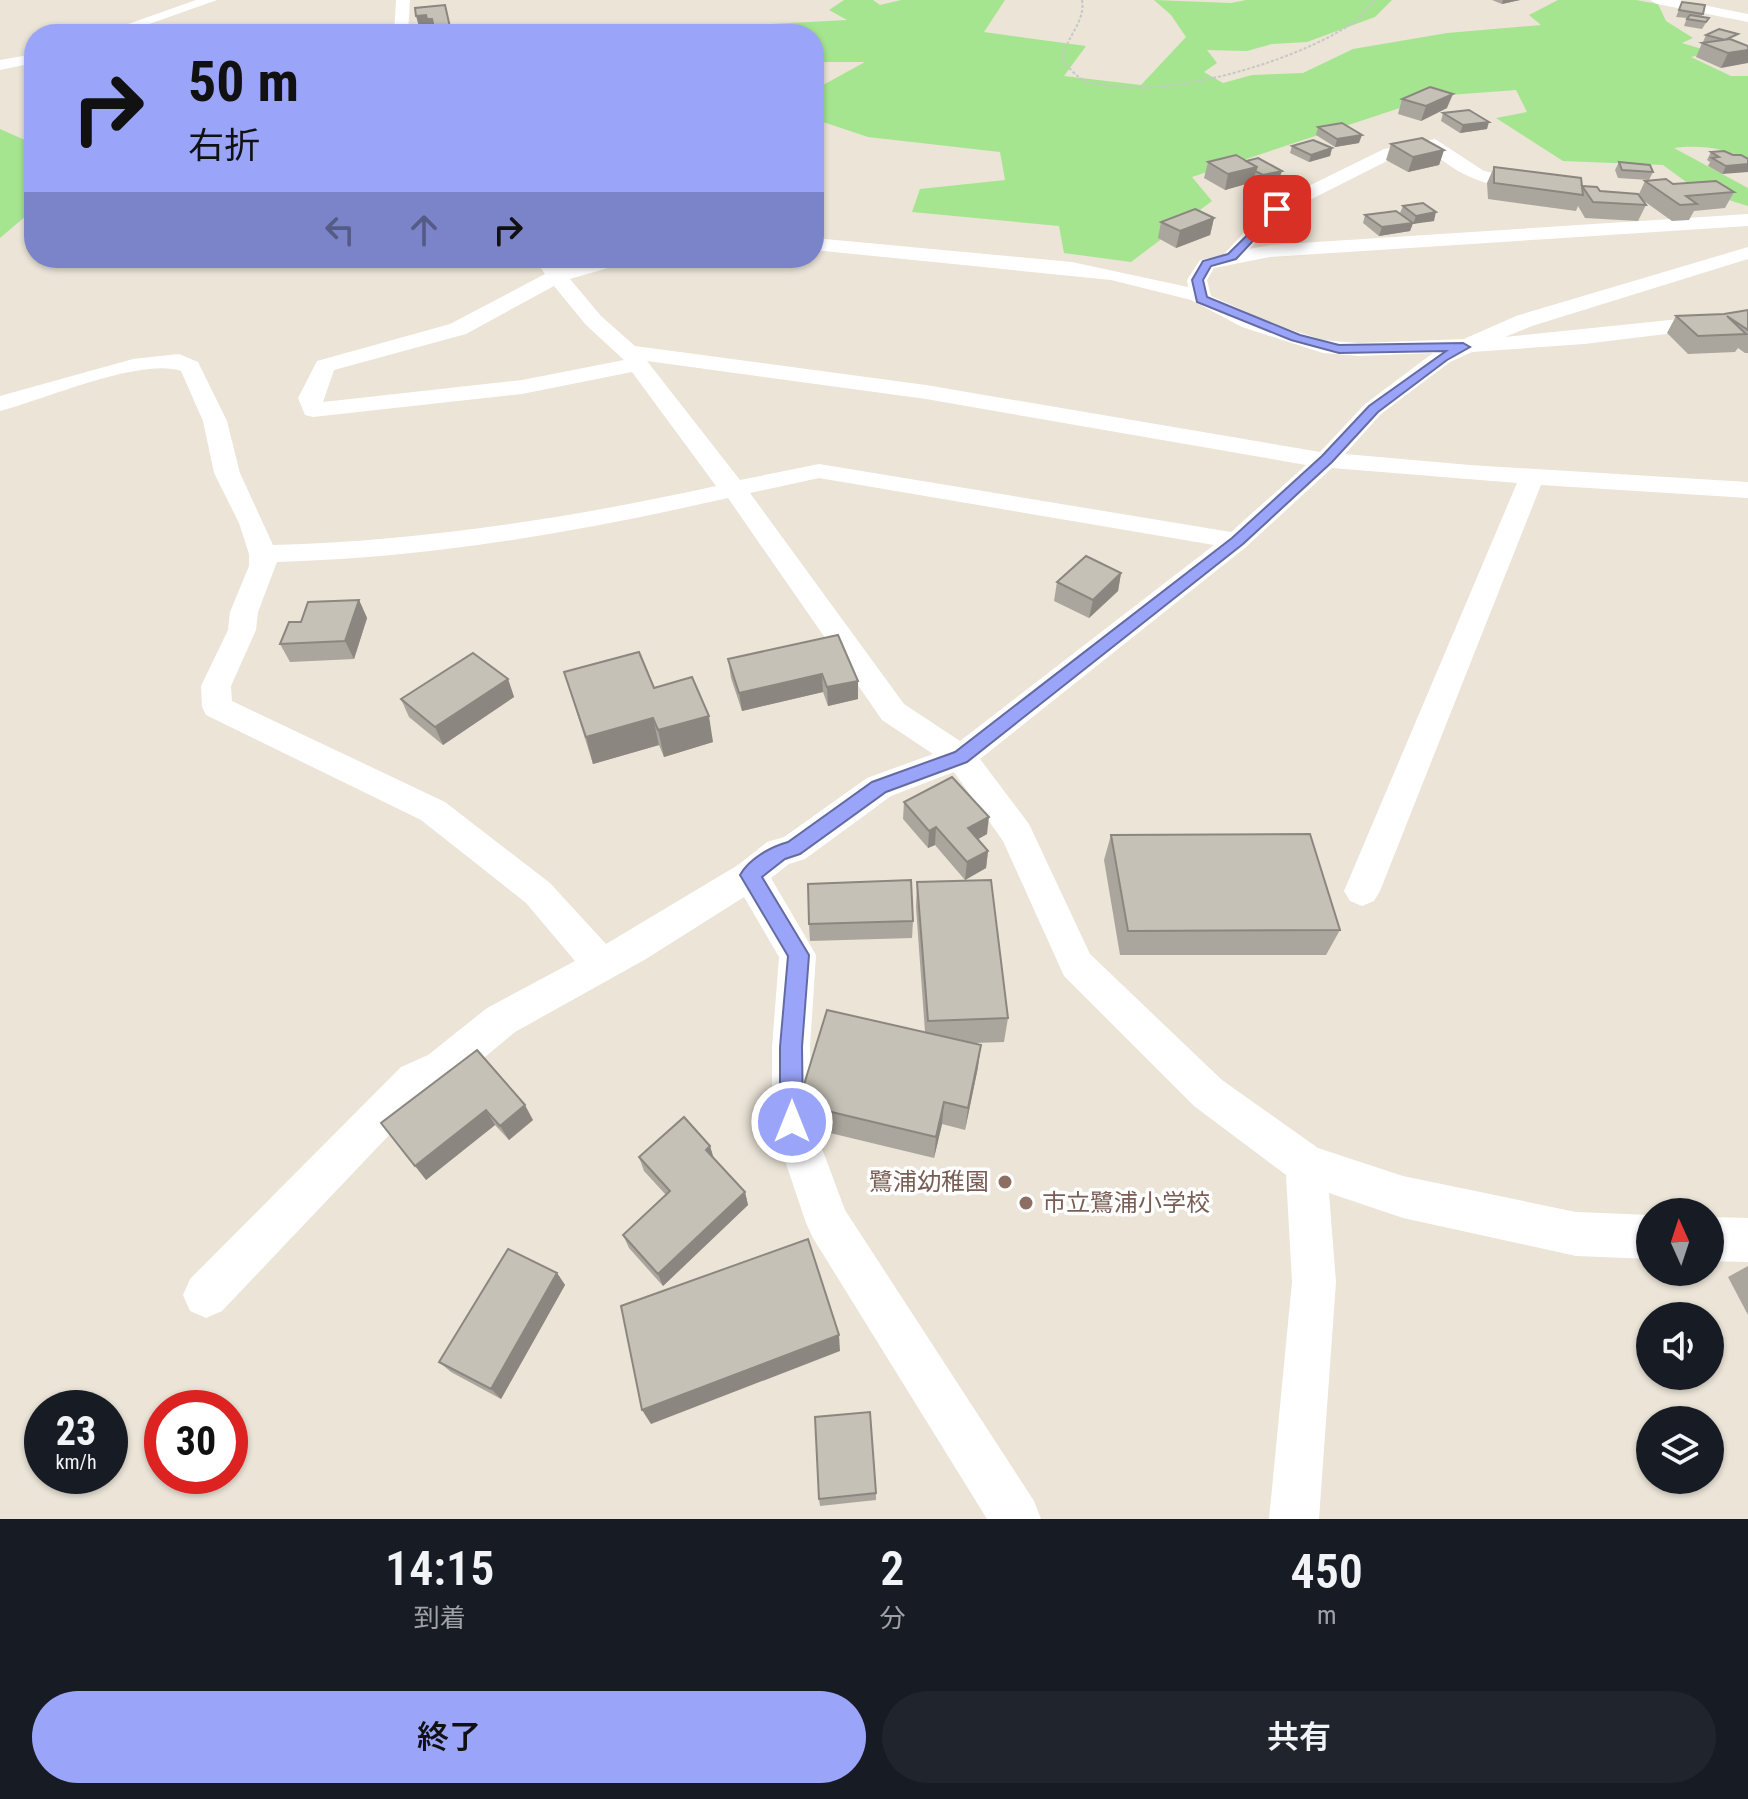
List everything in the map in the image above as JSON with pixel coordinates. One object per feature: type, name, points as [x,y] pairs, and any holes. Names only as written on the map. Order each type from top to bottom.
[{"type":"street","points":[[137,24],[210,0]]},
{"type":"street","points":[[402,24],[403,0]]},
{"type":"street","points":[[1657,0],[1748,18]]},
{"type":"street","points":[[0,65],[24,61]]},
{"type":"street","points":[[1232,256],[1277,209],[1390,153],[1419,145],[1435,144],[1454,165],[1495,183],[1550,188]]},
{"type":"street","points":[[1200,296],[1197,280],[1207,264],[1232,256],[1285,249],[1748,220]]},
{"type":"street","points":[[824,245],[1111,274],[1200,296],[1216,308],[1295,338],[1339,349],[1463,347],[1620,334],[1748,318]]},
{"type":"street","points":[[206,1295],[415,1080],[442,1068],[501,1020],[633,948],[750,875],[779,852],[793,849],[879,787],[961,757],[1237,541],[1327,459],[1373,409],[1442,357],[1524,321],[1748,253]]},
{"type":"street","points":[[549,268],[458,329],[325,366],[310,398],[313,410],[522,387],[633,358],[894,387],[1147,433],[1327,459],[1532,477],[1748,490]]},
{"type":"street","points":[[551,268],[615,342],[633,358],[735,490],[893,712],[961,757],[1017,834],[1077,965],[1208,1093],[1306,1165],[1403,1197],[1576,1234],[1636,1236]]},
{"type":"street","points":[[0,404],[94,374],[145,362],[179,361],[176,362],[190,367],[215,421],[227,473],[252,523],[263,554],[263,566],[244,612],[242,630],[216,686],[217,707],[433,811],[538,893],[600,964]]},
{"type":"street","points":[[263,554],[430,546],[612,518],[819,471],[1237,541]]},
{"type":"street","points":[[1362,891],[1532,477]]},
{"type":"street","points":[[750,875],[798,955],[791,1047],[792,1122],[828,1223],[1016,1519]]},
{"type":"street","points":[[1294,1519],[1314,1282],[1306,1165]]},
{"type":"street","points":[[1724,1239],[1748,1240]]},
{"type":"path","points":[[1082,0],[1084,11],[1062,50],[1061,58],[1067,68],[1100,84],[1153,89],[1178,86],[1284,58],[1360,19],[1375,0]]},
{"type":"green space","points":[[844,0],[873,0],[880,5],[901,0],[1005,0],[984,32],[1086,46],[1064,76],[1141,85],[1186,37],[1171,15],[1154,0],[1231,3],[1246,0],[1392,0],[1375,17],[1307,42],[1272,44],[1247,51],[1207,50],[1217,63],[1204,72],[1223,83],[1252,75],[1303,73],[1353,49],[1447,33],[1541,25],[1529,15],[1558,0],[1636,0],[1658,4],[1666,21],[1693,38],[1682,43],[1712,52],[1691,57],[1731,76],[1748,76],[1748,162],[1732,153],[1712,148],[1674,148],[1748,188],[1748,206],[1697,190],[1663,165],[1563,161],[1496,118],[1527,112],[1516,90],[1436,96],[1192,177],[1212,201],[1131,262],[1064,253],[1059,226],[912,212],[920,189],[1005,180],[1000,152],[868,137],[824,122],[824,85],[865,62],[824,62],[824,24],[772,24],[847,20],[829,10]]},
{"type":"green space","points":[[0,129],[24,140],[24,218],[0,238]]},
{"type":"building","points":[[1682,2],[1705,5],[1703,14],[1679,10]]},
{"type":"building","points":[[445,5],[449,24],[433,24],[426,15],[416,16],[415,8]]},
{"type":"building","points":[[1690,15],[1709,18],[1706,22],[1687,19]]},
{"type":"building","points":[[1719,29],[1738,34],[1725,40],[1706,35]]},
{"type":"building","points":[[1730,39],[1748,46],[1748,50],[1728,53],[1702,43]]},
{"type":"building","points":[[1430,87],[1453,94],[1426,106],[1402,99]]},
{"type":"building","points":[[1469,110],[1489,122],[1463,125],[1443,113]]},
{"type":"building","points":[[1342,123],[1362,135],[1337,139],[1318,127]]},
{"type":"building","points":[[1422,138],[1444,150],[1413,157],[1391,144]]},
{"type":"building","points":[[1313,140],[1332,148],[1311,155],[1292,146]]},
{"type":"building","points":[[1711,152],[1741,155],[1748,159],[1748,164],[1726,166],[1712,158],[1719,157]]},
{"type":"building","points":[[1236,155],[1257,167],[1228,174],[1208,162]]},
{"type":"building","points":[[1258,158],[1282,171],[1263,175],[1255,171],[1257,167],[1246,161]]},
{"type":"building","points":[[1619,162],[1650,165],[1653,172],[1622,170]]},
{"type":"building","points":[[1494,167],[1581,178],[1583,195],[1494,183]]},
{"type":"building","points":[[1666,179],[1673,184],[1716,181],[1734,192],[1686,196],[1697,204],[1680,205],[1645,181]]},
{"type":"building","points":[[1582,186],[1597,187],[1600,191],[1638,194],[1646,205],[1593,202]]},
{"type":"building","points":[[1423,203],[1436,212],[1416,216],[1403,206]]},
{"type":"building","points":[[1195,209],[1214,218],[1180,231],[1161,222]]},
{"type":"building","points":[[1396,211],[1413,223],[1382,227],[1365,215]]},
{"type":"building","points":[[1748,310],[1748,330],[1727,316],[1746,334],[1698,336],[1676,316],[1724,314]]},
{"type":"building","points":[[1086,556],[1121,573],[1093,600],[1057,582]]},
{"type":"building","points":[[359,600],[345,641],[280,644],[289,622],[301,622],[308,602]]},
{"type":"building","points":[[838,635],[858,681],[827,687],[822,674],[739,693],[728,659]]},
{"type":"building","points":[[639,652],[654,688],[692,677],[709,716],[658,730],[653,718],[586,737],[564,672]]},
{"type":"building","points":[[473,653],[508,679],[435,727],[401,699]]},
{"type":"building","points":[[952,777],[989,817],[968,828],[988,851],[967,862],[936,827],[929,831],[904,802]]},
{"type":"building","points":[[1310,834],[1340,930],[1128,931],[1111,835]]},
{"type":"building","points":[[911,880],[913,921],[809,924],[808,884]]},
{"type":"building","points":[[991,880],[1008,1018],[928,1021],[917,882]]},
{"type":"building","points":[[827,1010],[981,1045],[968,1108],[944,1102],[936,1137],[798,1104]]},
{"type":"building","points":[[477,1050],[525,1105],[500,1126],[486,1110],[415,1166],[381,1123]]},
{"type":"building","points":[[684,1117],[710,1146],[706,1150],[745,1192],[658,1274],[623,1235],[670,1191],[639,1157]]},
{"type":"building","points":[[808,1239],[839,1335],[642,1410],[621,1306]]},
{"type":"building","points":[[508,1249],[557,1273],[491,1389],[439,1362]]},
{"type":"building","points":[[870,1412],[876,1493],[819,1499],[815,1417]]},
{"type":"place","name":"鷺浦幼稚園","points":[[1005,1182]]},
{"type":"place","name":"市立鷺浦小学校","points":[[1026,1203]]},
{"type":"route","points":[[792,1122],[791,1047],[798,955],[750,875],[779,852],[793,849],[879,787],[961,757],[1237,541],[1327,459],[1373,409],[1442,357],[1463,347],[1339,349],[1295,338],[1216,308],[1201,299],[1197,280],[1207,264],[1232,256],[1277,209]]}]
